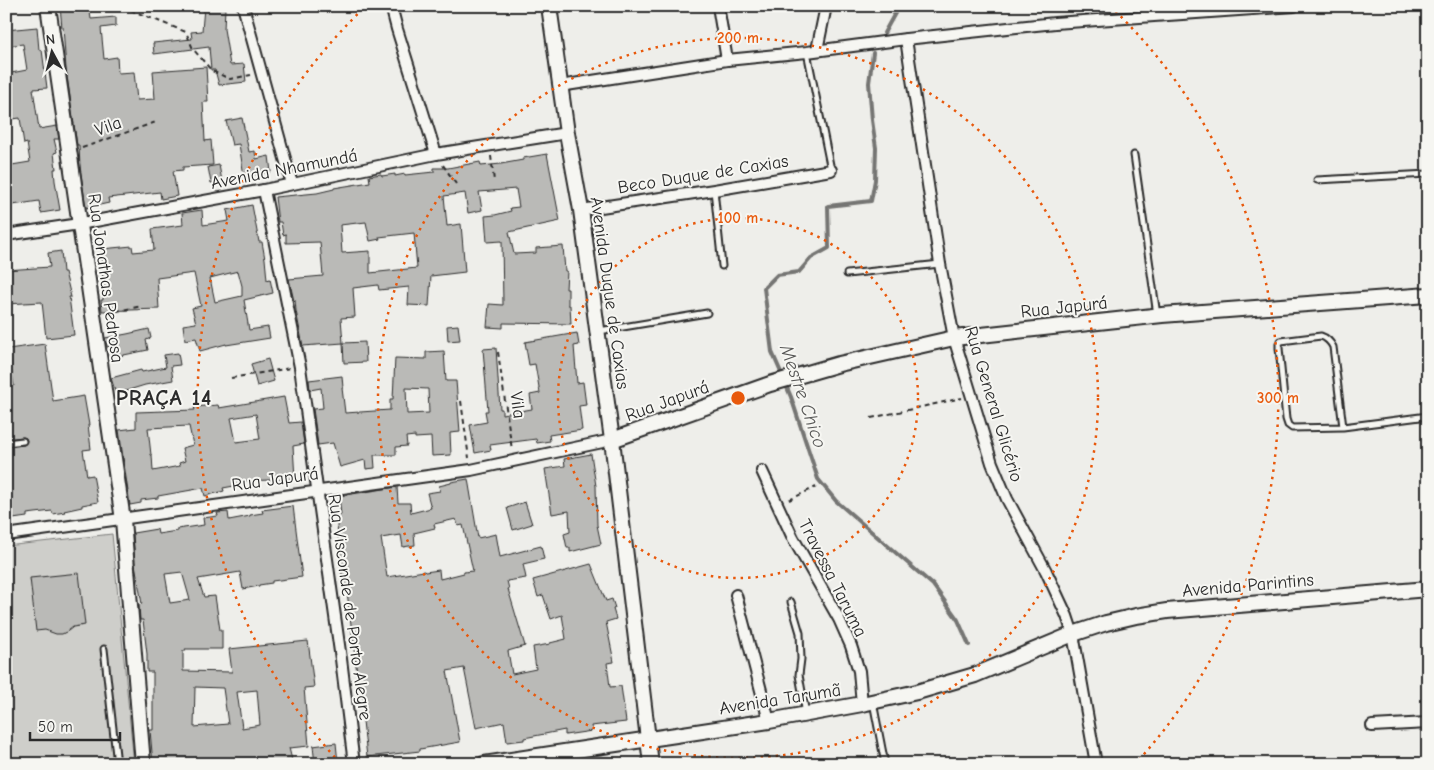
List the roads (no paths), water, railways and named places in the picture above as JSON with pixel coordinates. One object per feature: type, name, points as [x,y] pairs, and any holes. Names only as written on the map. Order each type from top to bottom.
[{"type":"street","name":"Rua Jonathas Pedrosa","points":[[48,6],[123,520],[143,764]]},
{"type":"street","points":[[243,6],[292,184]]},
{"type":"street","points":[[391,6],[396,30],[436,154]]},
{"type":"street","name":"Avenida Duque de Caxias","points":[[549,6],[567,133],[581,210],[612,440],[652,764]]},
{"type":"street","points":[[718,6],[727,60]]},
{"type":"street","points":[[812,51],[826,6]]},
{"type":"street","points":[[560,86],[727,60],[1055,23],[1294,6]]},
{"type":"street","name":"Rua General Glicério","points":[[906,40],[940,264],[954,338],[992,463],[1007,499],[1046,571],[1067,616],[1073,634],[1096,764]]},
{"type":"street","name":"Avenida Nhamundá","points":[[6,235],[79,224],[264,190],[436,154],[567,133]]},
{"type":"street","name":"Beco Duque de Caxias","points":[[581,210],[830,170]]},
{"type":"street","name":"Rua Visconde de Porto Alegre","points":[[264,190],[300,366],[354,764]]},
{"type":"street","name":"Rua Japurá","points":[[6,536],[471,470],[514,462],[612,440],[770,384],[839,364],[954,338],[1157,316],[1428,295]]},
{"type":"street","name":"Travessa Taruma","points":[[762,471],[793,538],[839,619],[851,646],[867,703]]},
{"type":"street","name":"Avenida Parintins","points":[[1073,634],[1128,617],[1167,611],[1428,589]]},
{"type":"street","points":[[736,595],[769,721]]},
{"type":"street","name":"Avenida Tarumã","points":[[484,764],[769,721],[917,692],[968,677],[1073,634]]},
{"type":"street","points":[[1372,726],[1428,723]]},
{"type":"lane","points":[[812,51],[830,170]]},
{"type":"lane","points":[[1134,155],[1157,316]]},
{"type":"lane","points":[[1317,180],[1428,174]]},
{"type":"lane","points":[[714,190],[722,266]]},
{"type":"lane","points":[[847,274],[940,264]]},
{"type":"lane","points":[[597,332],[707,313]]},
{"type":"lane","points":[[1343,427],[1333,347],[1330,341],[1326,337],[1321,336],[1281,341],[1279,348],[1286,419],[1292,428],[1343,427],[1428,416]]},
{"type":"lane","points":[[6,443],[23,441]]},
{"type":"lane","points":[[791,602],[800,632],[801,659],[799,675],[806,714]]},
{"type":"lane","points":[[104,649],[117,764]]},
{"type":"lane","points":[[867,703],[885,764]]},
{"type":"waterway","name":"Mestre Chico","points":[[884,33],[899,6]]},
{"type":"waterway","name":"Mestre Chico","points":[[783,377],[772,352],[764,288],[777,275],[799,272],[811,258],[829,248],[828,206],[871,201],[875,180],[876,148],[869,83],[873,53]]},
{"type":"waterway","name":"Mestre Chico","points":[[785,383],[818,479],[836,501],[933,585],[958,620],[969,645]]},
{"type":"district","name":"PRAÇA 14","points":[[164,397]]}]
